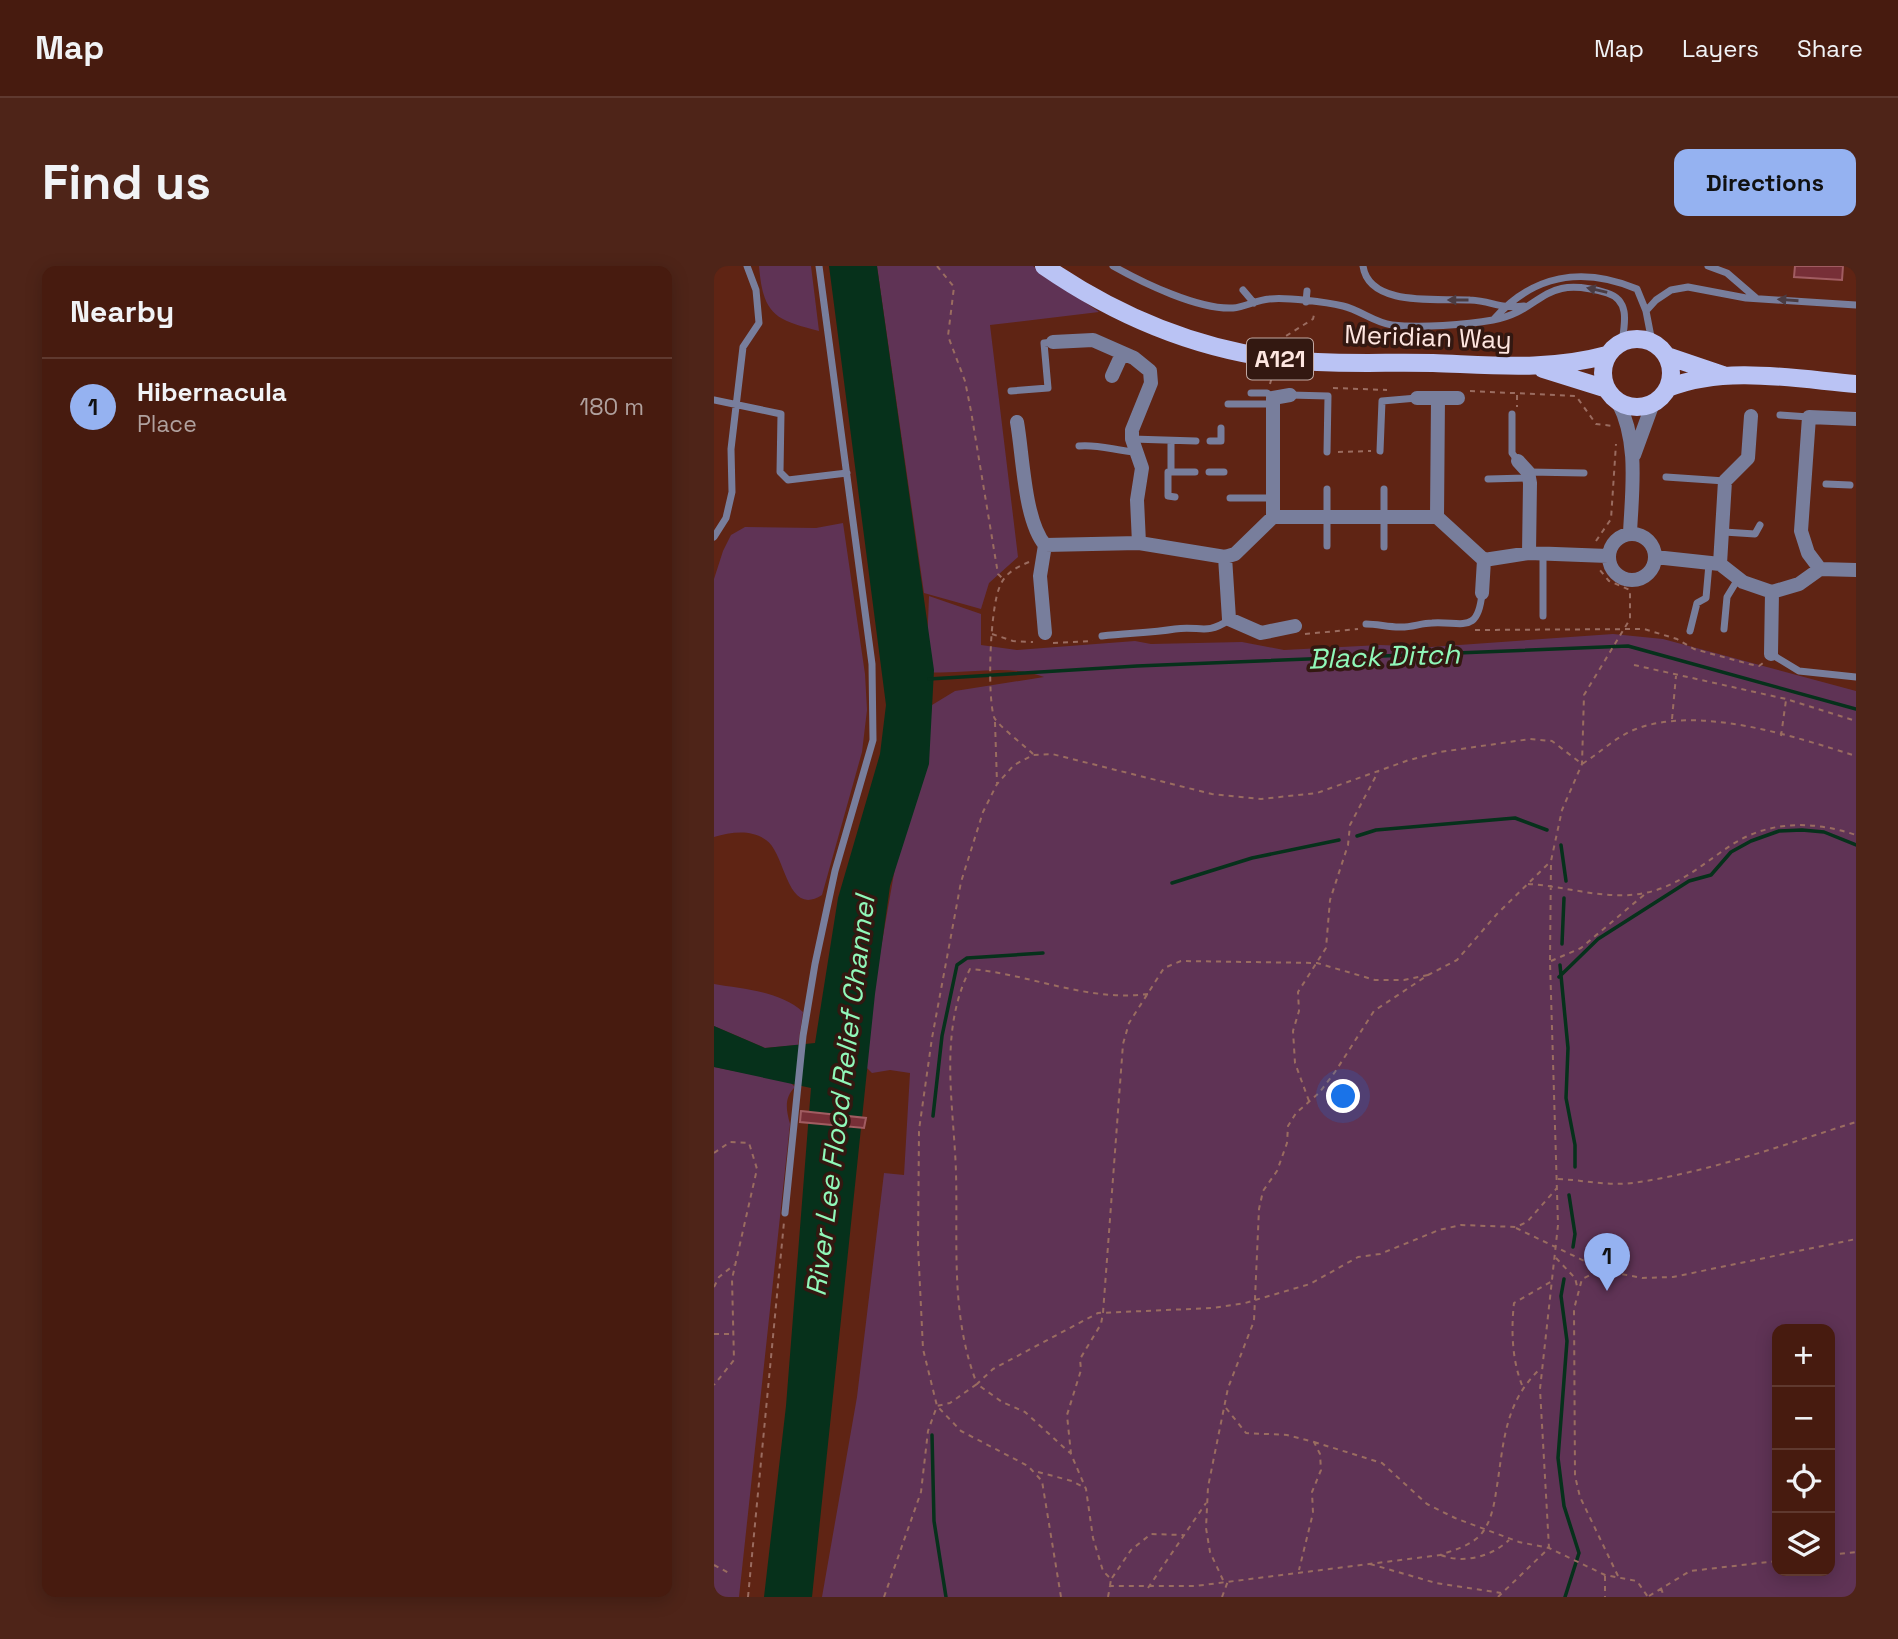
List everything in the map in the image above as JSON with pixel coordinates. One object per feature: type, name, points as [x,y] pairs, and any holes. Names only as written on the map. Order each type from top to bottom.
[{"type":"main road","name":"Meridian Way","points":[[1044,266],[1082,292],[1143,324],[1212,346],[1280,359],[1537,367],[1607,355]]},
{"type":"main road","points":[[1725,376],[1667,356],[1651,342],[1642,339],[1622,342],[1607,355],[1602,376],[1612,395],[1638,407],[1653,403],[1668,388],[1684,382],[1725,376],[1856,384]]},
{"type":"main road","points":[[1667,356],[1671,377],[1668,388]]},
{"type":"main road","name":"Meridian Way","points":[[1537,367],[1612,395]]},
{"type":"street","points":[[1053,342],[1093,340],[1144,363],[1152,377],[1135,421],[1135,445],[1142,468],[1137,500],[1139,542]]},
{"type":"street","points":[[1112,376],[1122,354]]},
{"type":"street","points":[[1045,545],[1139,542],[1225,557],[1235,554],[1273,517],[1274,401],[1290,395]]},
{"type":"street","points":[[1612,395],[1625,415],[1633,460],[1630,533]]},
{"type":"street","points":[[1417,398],[1458,398]]},
{"type":"street","points":[[1437,517],[1438,398]]},
{"type":"street","points":[[1633,460],[1653,403]]},
{"type":"street","points":[[1714,563],[1724,532],[1725,481],[1748,458],[1751,416]]},
{"type":"street","points":[[1820,569],[1802,541],[1810,483],[1809,417],[1856,419]]},
{"type":"street","points":[[1017,422],[1033,518],[1038,536],[1045,545]]},
{"type":"street","points":[[1525,470],[1536,554]]},
{"type":"street","points":[[1273,517],[1437,517],[1484,560],[1536,554],[1601,559],[1614,573],[1631,580],[1648,574],[1655,557],[1648,540],[1630,533],[1614,541],[1601,559]]},
{"type":"street","points":[[1045,545],[1040,585],[1045,633]]},
{"type":"street","points":[[1225,557],[1229,619],[1262,632],[1295,626]]},
{"type":"street","points":[[1655,557],[1714,563],[1738,579],[1760,590],[1772,592],[1799,584],[1820,569],[1856,570]]},
{"type":"street","points":[[1482,593],[1484,560]]},
{"type":"street","points":[[1771,654],[1772,592]]},
{"type":"lane","points":[[714,537],[726,518],[732,492],[735,405],[743,346],[759,324],[756,290],[747,266]]},
{"type":"lane","points":[[785,1213],[803,1035],[835,872],[866,769],[875,717],[872,664],[820,266]]},
{"type":"lane","points":[[1113,266],[1188,300],[1231,308],[1269,299],[1344,306],[1391,325],[1493,320],[1513,314],[1548,291],[1565,286],[1610,293],[1620,300],[1626,315],[1622,342]]},
{"type":"lane","points":[[1363,266],[1377,287],[1396,297],[1473,300],[1503,308],[1525,306]]},
{"type":"lane","points":[[1708,266],[1727,273],[1757,298]]},
{"type":"lane","points":[[1493,320],[1525,288],[1551,276],[1571,272],[1603,275],[1637,289],[1646,311],[1651,342]]},
{"type":"lane","points":[[1646,311],[1671,290],[1688,287],[1757,298],[1856,305]]},
{"type":"lane","points":[[1243,290],[1254,303]]},
{"type":"lane","points":[[1306,302],[1307,291]]},
{"type":"lane","points":[[1011,391],[1048,388],[1044,343],[1053,342]]},
{"type":"lane","points":[[1251,393],[1267,393],[1274,401]]},
{"type":"lane","points":[[1290,395],[1328,396],[1327,452]]},
{"type":"lane","points":[[1380,450],[1382,401],[1417,398]]},
{"type":"lane","points":[[714,400],[781,414],[780,472],[788,480],[847,473]]},
{"type":"lane","points":[[1228,404],[1274,401]]},
{"type":"lane","points":[[1512,414],[1512,453],[1525,470]]},
{"type":"lane","points":[[1780,415],[1809,417]]},
{"type":"lane","points":[[1209,441],[1221,441],[1221,428]]},
{"type":"lane","points":[[1171,441],[1168,496],[1175,496]]},
{"type":"lane","points":[[1079,446],[1097,444],[1113,451],[1135,445],[1196,441]]},
{"type":"lane","points":[[1488,479],[1525,470],[1584,473]]},
{"type":"lane","points":[[1171,472],[1195,472]]},
{"type":"lane","points":[[1209,472],[1224,472]]},
{"type":"lane","points":[[1666,477],[1725,481]]},
{"type":"lane","points":[[1826,484],[1850,485]]},
{"type":"lane","points":[[1327,489],[1327,547]]},
{"type":"lane","points":[[1384,489],[1384,547]]},
{"type":"lane","points":[[1230,498],[1274,498]]},
{"type":"lane","points":[[1724,532],[1755,534],[1760,525]]},
{"type":"lane","points":[[1536,554],[1543,616]]},
{"type":"lane","points":[[1690,631],[1697,603],[1706,598],[1714,563]]},
{"type":"lane","points":[[1724,629],[1727,597],[1738,579]]},
{"type":"lane","points":[[1366,624],[1399,628],[1434,622],[1460,626],[1473,621],[1477,616],[1482,593]]},
{"type":"lane","points":[[1102,636],[1134,632],[1152,634],[1176,629],[1205,632],[1229,619]]},
{"type":"lane","points":[[1771,654],[1799,671],[1856,677]]},
{"type":"path","points":[[937,266],[954,287],[948,336],[965,381],[989,506],[998,574],[1003,579]]},
{"type":"path","points":[[1293,347],[1280,347],[1286,336],[1313,318],[1316,303]]},
{"type":"path","points":[[1594,548],[1596,539],[1611,519],[1614,450],[1618,438]]},
{"type":"path","points":[[1327,452],[1380,450]]},
{"type":"path","points":[[1498,1597],[1549,1548],[1540,1389],[1557,1250],[1550,962],[1551,861],[1562,810],[1582,764],[1584,695],[1630,619],[1630,590],[1609,581],[1601,559]]},
{"type":"path","points":[[997,784],[992,681],[993,613],[1003,579],[1031,561],[1041,562]]},
{"type":"path","points":[[1634,665],[1786,699],[1856,721]]},
{"type":"path","points":[[1672,720],[1676,675]]},
{"type":"path","points":[[1781,736],[1786,699]]},
{"type":"path","points":[[1582,764],[1619,737],[1651,724],[1701,718],[1856,756]]},
{"type":"path","points":[[995,720],[1034,755]]},
{"type":"path","points":[[1086,1489],[1072,1481],[1036,1472],[961,1430],[937,1406],[928,1376],[922,1336],[918,1245],[919,1130],[932,1038],[961,882],[983,811],[997,784],[1014,765],[1034,755],[1066,757],[1212,794],[1261,799],[1317,793],[1440,752],[1530,739],[1552,741],[1582,764]]},
{"type":"path","points":[[1309,1102],[1295,1063],[1293,1031],[1299,1011],[1298,992],[1326,948],[1331,900],[1348,845],[1350,825],[1378,772]]},
{"type":"path","points":[[1550,962],[1581,948],[1646,893],[1699,871],[1731,845],[1754,833],[1803,824],[1833,827],[1856,835]]},
{"type":"path","points":[[1223,1580],[1209,1552],[1207,1502],[1228,1388],[1254,1321],[1253,1298],[1259,1269],[1258,1223],[1263,1191],[1278,1171],[1287,1143],[1288,1126],[1296,1113],[1335,1072],[1374,1011],[1405,993],[1428,975],[1457,960],[1551,861]]},
{"type":"path","points":[[1528,884],[1550,885],[1581,892],[1646,893]]},
{"type":"path","points":[[1111,1579],[1103,1571],[1093,1538],[1086,1489],[1072,1454],[1066,1415],[1081,1370],[1080,1359],[1101,1324],[1103,1313],[1123,1044],[1129,1023],[1164,968],[1181,961],[1317,963],[1375,980],[1404,980],[1428,975]]},
{"type":"path","points":[[1072,1454],[1025,1412],[1002,1402],[976,1384],[969,1365],[956,1295],[956,1172],[949,1091],[952,1034],[961,986],[970,969],[1055,988],[1124,997],[1148,994]]},
{"type":"path","points":[[1557,1178],[1603,1184],[1632,1183],[1744,1158],[1856,1122]]},
{"type":"path","points":[[714,1153],[730,1142],[749,1143],[757,1168],[732,1279],[734,1360],[714,1385]]},
{"type":"path","points":[[937,1406],[950,1403],[993,1369],[1103,1313],[1213,1308],[1310,1284],[1358,1257],[1380,1254],[1439,1230],[1461,1225],[1516,1227],[1527,1222],[1557,1188]]},
{"type":"path","points":[[748,1597],[785,1213]]},
{"type":"path","points":[[1516,1227],[1601,1270],[1642,1278],[1673,1278],[1856,1239]]},
{"type":"path","points":[[1556,1258],[1575,1278],[1578,1287]]},
{"type":"path","points":[[714,1287],[719,1278],[736,1264]]},
{"type":"path","points":[[1601,1270],[1582,1279],[1574,1309],[1574,1476],[1580,1497],[1618,1576]]},
{"type":"path","points":[[1522,1386],[1517,1372],[1511,1325],[1514,1303],[1553,1281]]},
{"type":"path","points":[[714,1334],[734,1334]]},
{"type":"path","points":[[1110,1586],[1195,1586],[1223,1580],[1440,1555],[1465,1546],[1484,1530],[1493,1511],[1506,1428],[1522,1386],[1541,1368]]},
{"type":"path","points":[[884,1597],[921,1492],[928,1430],[937,1406]]},
{"type":"path","points":[[1226,1407],[1246,1433],[1287,1434],[1382,1463],[1427,1504],[1484,1530],[1549,1548],[1605,1575],[1637,1581],[1648,1597],[1690,1571],[1772,1562]]},
{"type":"path","points":[[1299,1571],[1313,1513],[1312,1492],[1321,1469],[1320,1454],[1314,1442]]},
{"type":"path","points":[[1036,1472],[1045,1494],[1061,1597]]},
{"type":"path","points":[[1148,1588],[1207,1502]]},
{"type":"path","points":[[1108,1597],[1111,1579],[1131,1550],[1151,1534],[1183,1535]]},
{"type":"path","points":[[1440,1555],[1454,1560],[1479,1557],[1510,1539]]},
{"type":"path","points":[[1835,1554],[1856,1552]]},
{"type":"path","points":[[1369,1564],[1436,1583],[1503,1593]]},
{"type":"path","points":[[714,1565],[729,1573]]},
{"type":"path","points":[[1605,1575],[1605,1597]]},
{"type":"path","points":[[1222,1597],[1228,1580]]},
{"type":"path","points":[[1661,1588],[1664,1597]]},
{"type":"shaded area","points":[[759,266],[811,266],[819,331],[791,323],[774,312],[764,295]]},
{"type":"shaded area","points":[[877,266],[1033,266],[1099,312],[990,325],[1018,557],[989,583],[981,609],[924,593]]},
{"type":"shaded area","points":[[843,523],[865,674],[867,710],[862,752],[822,895],[810,900],[801,898],[794,891],[773,847],[766,840],[741,832],[714,837],[714,579],[731,535],[745,527],[816,528]]},
{"type":"shaded area","points":[[929,596],[981,614],[981,645],[1017,650],[1135,641],[1151,644],[1242,642],[1284,650],[1380,645],[1431,647],[1613,634],[1663,639],[1856,691],[1856,1597],[822,1597],[857,1397],[884,1173],[904,1175],[910,1073],[890,1070],[872,1073],[861,1062],[899,845],[926,762],[932,705],[955,691],[1044,677],[1001,670],[926,672]]},
{"type":"shaded area","points":[[714,984],[761,992],[794,1005],[803,1012],[798,1045],[765,1048],[714,1026]]},
{"type":"shaded area","points":[[714,1067],[790,1082],[795,1087],[787,1104],[790,1124],[739,1597],[714,1597]]},
{"type":"water","name":"River Lee Flood Relief Channel","points":[[829,266],[877,266],[934,670],[929,764],[890,886],[875,994],[812,1597],[764,1597],[786,1406],[811,1088],[714,1067],[714,1026],[765,1048],[815,1043],[838,898],[880,754],[886,705]]},
{"type":"building","points":[[1795,266],[1843,266],[1842,280],[1794,277]]},
{"type":"building","points":[[801,1111],[866,1118],[864,1128],[800,1122]]},
{"type":"waterway","name":"Black Ditch","points":[[929,679],[1137,666],[1628,646],[1856,709]]},
{"type":"waterway","points":[[1357,836],[1376,830],[1515,818],[1547,830]]},
{"type":"waterway","points":[[1559,977],[1598,939],[1689,881],[1711,875],[1731,852],[1751,841],[1779,831],[1802,830],[1824,832],[1856,845]]},
{"type":"waterway","points":[[1172,883],[1252,858],[1339,840]]},
{"type":"waterway","points":[[1561,845],[1566,881]]},
{"type":"waterway","points":[[1562,944],[1564,898]]},
{"type":"waterway","points":[[933,1116],[942,1036],[957,965],[967,958],[1043,953]]},
{"type":"waterway","points":[[1560,965],[1568,1048],[1566,1098],[1575,1145],[1575,1167]]},
{"type":"waterway","points":[[1569,1195],[1575,1234],[1573,1247]]},
{"type":"waterway","points":[[1564,1279],[1561,1296],[1567,1341],[1558,1458],[1564,1506],[1579,1553],[1565,1597]]},
{"type":"waterway","points":[[932,1435],[934,1521],[946,1597]]},
{"type":"place","name":"Hibernacula","points":[[1607,1291]]}]
